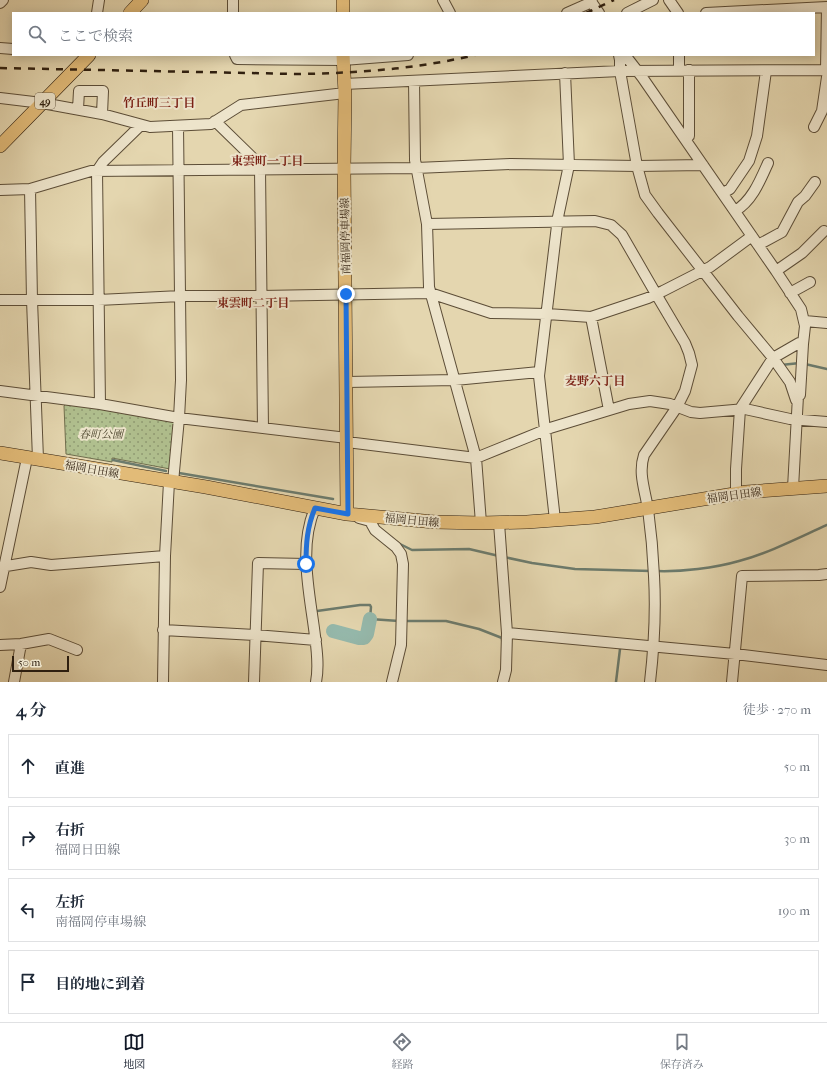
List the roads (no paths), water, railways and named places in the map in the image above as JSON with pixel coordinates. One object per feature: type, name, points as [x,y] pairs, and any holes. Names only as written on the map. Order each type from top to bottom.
[{"type":"main road","points":[[131,12],[142,0]]},
{"type":"main road","points":[[343,0],[343,12]]},
{"type":"main road","name":"49","points":[[0,146],[88,56]]},
{"type":"main road","name":"南福岡停車場線","points":[[343,57],[345,89],[344,168],[348,514]]},
{"type":"main road","name":"福岡日田線","points":[[0,453],[206,487],[348,514],[435,522],[499,523],[596,517],[736,494],[827,486]]},
{"type":"street","points":[[0,4],[3,0]]},
{"type":"street","points":[[97,12],[99,0]]},
{"type":"street","points":[[233,0],[233,12]]},
{"type":"street","points":[[443,0],[449,12]]},
{"type":"street","points":[[629,12],[653,0]]},
{"type":"street","points":[[669,0],[677,12]]},
{"type":"street","points":[[570,12],[591,1],[598,12]]},
{"type":"street","points":[[814,127],[822,110],[826,92],[827,2]]},
{"type":"street","points":[[726,12],[827,7]]},
{"type":"street","points":[[0,48],[12,49]]},
{"type":"street","points":[[236,56],[237,59],[376,56]]},
{"type":"street","points":[[619,56],[620,71],[637,166],[647,199],[738,316],[773,358],[790,382],[796,400],[800,395],[805,321],[801,309],[735,211],[626,56]]},
{"type":"street","points":[[679,56],[684,70],[689,136],[685,139]]},
{"type":"street","points":[[0,98],[78,109],[150,127],[211,124],[241,105],[345,89],[414,81],[620,71],[684,70],[827,72]]},
{"type":"street","points":[[722,193],[730,189],[749,162],[757,136],[766,71]]},
{"type":"street","points":[[555,520],[539,372],[558,223],[569,166],[565,73]]},
{"type":"street","points":[[414,81],[415,160],[427,224],[429,287],[476,458],[481,523]]},
{"type":"street","points":[[78,109],[79,91],[103,91],[102,114]]},
{"type":"street","points":[[215,121],[257,162],[260,169],[263,428]]},
{"type":"street","points":[[100,404],[97,171],[103,162],[141,124]]},
{"type":"street","points":[[163,682],[165,556],[171,482],[179,418],[181,380],[178,126]]},
{"type":"street","points":[[735,211],[742,207],[757,188],[768,163]]},
{"type":"street","points":[[0,190],[30,189],[91,171],[416,168],[511,164],[569,166],[703,165]]},
{"type":"street","points":[[758,245],[782,232],[798,202],[805,196],[815,182]]},
{"type":"street","points":[[0,586],[2,567],[33,458],[35,396],[30,189]]},
{"type":"street","points":[[427,224],[558,223],[595,221],[611,225],[622,235],[685,343],[692,365],[685,391],[677,407],[644,455],[641,464],[641,473],[648,508],[654,576],[654,648],[650,682]]},
{"type":"street","points":[[776,271],[802,253],[824,231]]},
{"type":"street","points":[[0,300],[98,300],[181,296],[430,293],[491,313],[547,314],[592,317],[656,294],[710,267],[752,236]]},
{"type":"street","points":[[790,293],[810,282]]},
{"type":"street","points":[[592,317],[609,410]]},
{"type":"street","points":[[805,321],[827,323]]},
{"type":"street","points":[[736,494],[736,468],[740,409],[773,358],[799,343],[803,344]]},
{"type":"street","points":[[347,382],[455,380],[539,372]]},
{"type":"street","points":[[0,391],[100,404],[179,418],[263,428],[476,458],[545,431],[609,410],[629,404],[650,401],[660,401],[691,412],[700,413],[740,409],[790,419],[827,422]]},
{"type":"street","points":[[793,488],[798,396]]},
{"type":"street","points":[[315,508],[310,520],[306,538],[306,564],[316,640],[318,664],[316,682]]},
{"type":"street","points":[[348,514],[370,521],[375,530],[396,547],[401,554],[404,564],[401,645],[392,682]]},
{"type":"street","points":[[499,523],[507,633],[506,670],[503,682]]},
{"type":"street","points":[[2,567],[30,562],[51,565],[165,556]]},
{"type":"street","points":[[254,682],[258,563],[306,564]]},
{"type":"street","points":[[732,682],[742,576],[827,574]]},
{"type":"street","points":[[163,630],[255,634],[316,640]]},
{"type":"street","points":[[507,633],[654,648],[735,654],[827,666]]},
{"type":"street","points":[[0,645],[21,644],[49,639],[77,650]]},
{"type":"street","points":[[14,682],[21,644]]},
{"type":"waterway","points":[[781,365],[800,363]]},
{"type":"waterway","points":[[805,364],[827,369]]},
{"type":"waterway","points":[[113,460],[166,471]]},
{"type":"waterway","points":[[179,473],[333,499]]},
{"type":"waterway","points":[[656,571],[698,569],[739,561],[772,550],[827,525]]},
{"type":"waterway","points":[[400,544],[412,550],[469,549],[499,556]]},
{"type":"waterway","points":[[504,557],[532,563],[575,569],[651,571]]},
{"type":"waterway","points":[[317,611],[370,605],[370,619],[399,621]]},
{"type":"waterway","points":[[333,631],[364,638],[367,634],[370,619]]},
{"type":"waterway","points":[[404,621],[446,621],[479,629],[502,638],[502,640]]},
{"type":"waterway","points":[[616,682],[620,649]]},
{"type":"railway","points":[[588,12],[614,0]]},
{"type":"railway","points":[[0,68],[298,74],[365,71],[409,67],[471,56]]},
{"type":"district","name":"竹丘町三丁目","points":[[159,103]]},
{"type":"district","name":"東雲町一丁目","points":[[267,161]]},
{"type":"district","name":"東雲町二丁目","points":[[253,303]]},
{"type":"district","name":"麦野六丁目","points":[[595,381]]},
{"type":"park label","name":"春町公園","points":[[101,434]]}]
